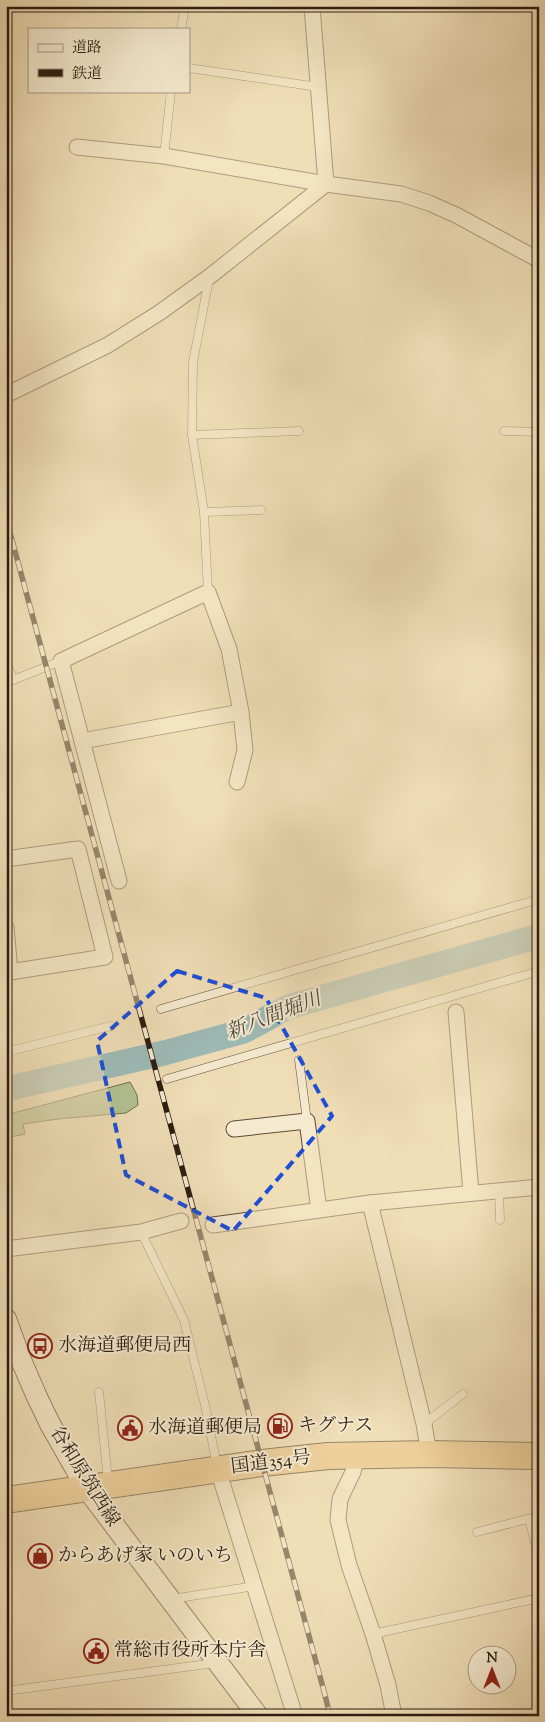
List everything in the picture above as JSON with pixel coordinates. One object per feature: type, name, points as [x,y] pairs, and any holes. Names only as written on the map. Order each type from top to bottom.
[{"type":"highway","name":"国道354号","points":[[6,1500],[302,1458],[429,1454],[538,1458]]},
{"type":"main road","name":"谷和原筑西線","points":[[6,1320],[21,1360],[50,1424],[98,1487],[170,1600],[258,1716]]},
{"type":"street","points":[[312,6],[326,184]]},
{"type":"street","points":[[77,147],[164,156],[326,184],[402,194],[456,215],[539,260]]},
{"type":"street","points":[[6,395],[108,345],[159,313],[209,277],[326,184]]},
{"type":"street","points":[[118,881],[61,661],[208,592],[228,649],[240,712],[245,750],[237,782]]},
{"type":"street","points":[[82,741],[240,712]]},
{"type":"street","points":[[6,859],[78,849],[105,957],[10,972],[6,927]]},
{"type":"street","points":[[456,1012],[471,1193]]},
{"type":"street","points":[[234,1129],[307,1121],[318,1210]]},
{"type":"street","points":[[213,1225],[370,1203],[539,1187]]},
{"type":"street","points":[[370,1203],[424,1424],[429,1454]]},
{"type":"street","points":[[6,1249],[141,1232],[181,1221]]},
{"type":"street","points":[[357,1455],[353,1472],[340,1499],[338,1520],[349,1565],[388,1685],[394,1716]]},
{"type":"street","points":[[218,1470],[295,1716]]},
{"type":"lane","points":[[181,28],[185,6]]},
{"type":"lane","points":[[190,68],[318,87]]},
{"type":"lane","points":[[164,156],[171,92]]},
{"type":"lane","points":[[208,592],[204,512],[192,435],[193,362],[209,277]]},
{"type":"lane","points":[[192,435],[299,431]]},
{"type":"lane","points":[[504,431],[539,432]]},
{"type":"lane","points":[[204,512],[262,510]]},
{"type":"lane","points":[[6,660],[10,682],[61,661]]},
{"type":"lane","points":[[161,1009],[539,899]]},
{"type":"lane","points":[[167,1079],[539,970]]},
{"type":"lane","points":[[6,1052],[111,1026]]},
{"type":"lane","points":[[299,1060],[307,1121]]},
{"type":"lane","points":[[499,1191],[500,1220]]},
{"type":"lane","points":[[141,1232],[184,1320],[204,1396],[218,1470]]},
{"type":"lane","points":[[98,1487],[99,1392]]},
{"type":"lane","points":[[424,1424],[463,1394]]},
{"type":"lane","points":[[477,1532],[539,1516]]},
{"type":"lane","points":[[529,1519],[539,1557]]},
{"type":"lane","points":[[170,1600],[255,1586]]},
{"type":"lane","points":[[373,1634],[539,1598]]},
{"type":"lane","points":[[6,1691],[217,1662]]},
{"type":"highlighted area","points":[[177,971],[266,998],[332,1116],[233,1231],[126,1175],[97,1041]]},
{"type":"green space","points":[[130,1082],[137,1095],[138,1105],[126,1113],[23,1124],[25,1134],[6,1138],[6,1115]]},
{"type":"waterway","name":"新八間堀川","points":[[6,1089],[164,1053],[244,1031],[288,1007],[539,936]]},
{"type":"railway","points":[[6,518],[330,1716]]},
{"type":"place","name":"水海道郵便局西","points":[[40,1346]]},
{"type":"place","name":"キグナス","points":[[280,1426]]},
{"type":"place","name":"水海道郵便局","points":[[130,1428]]},
{"type":"place","name":"からあげ家 いのいち","points":[[40,1556]]},
{"type":"place","name":"常総市役所本庁舎","points":[[96,1651]]}]
